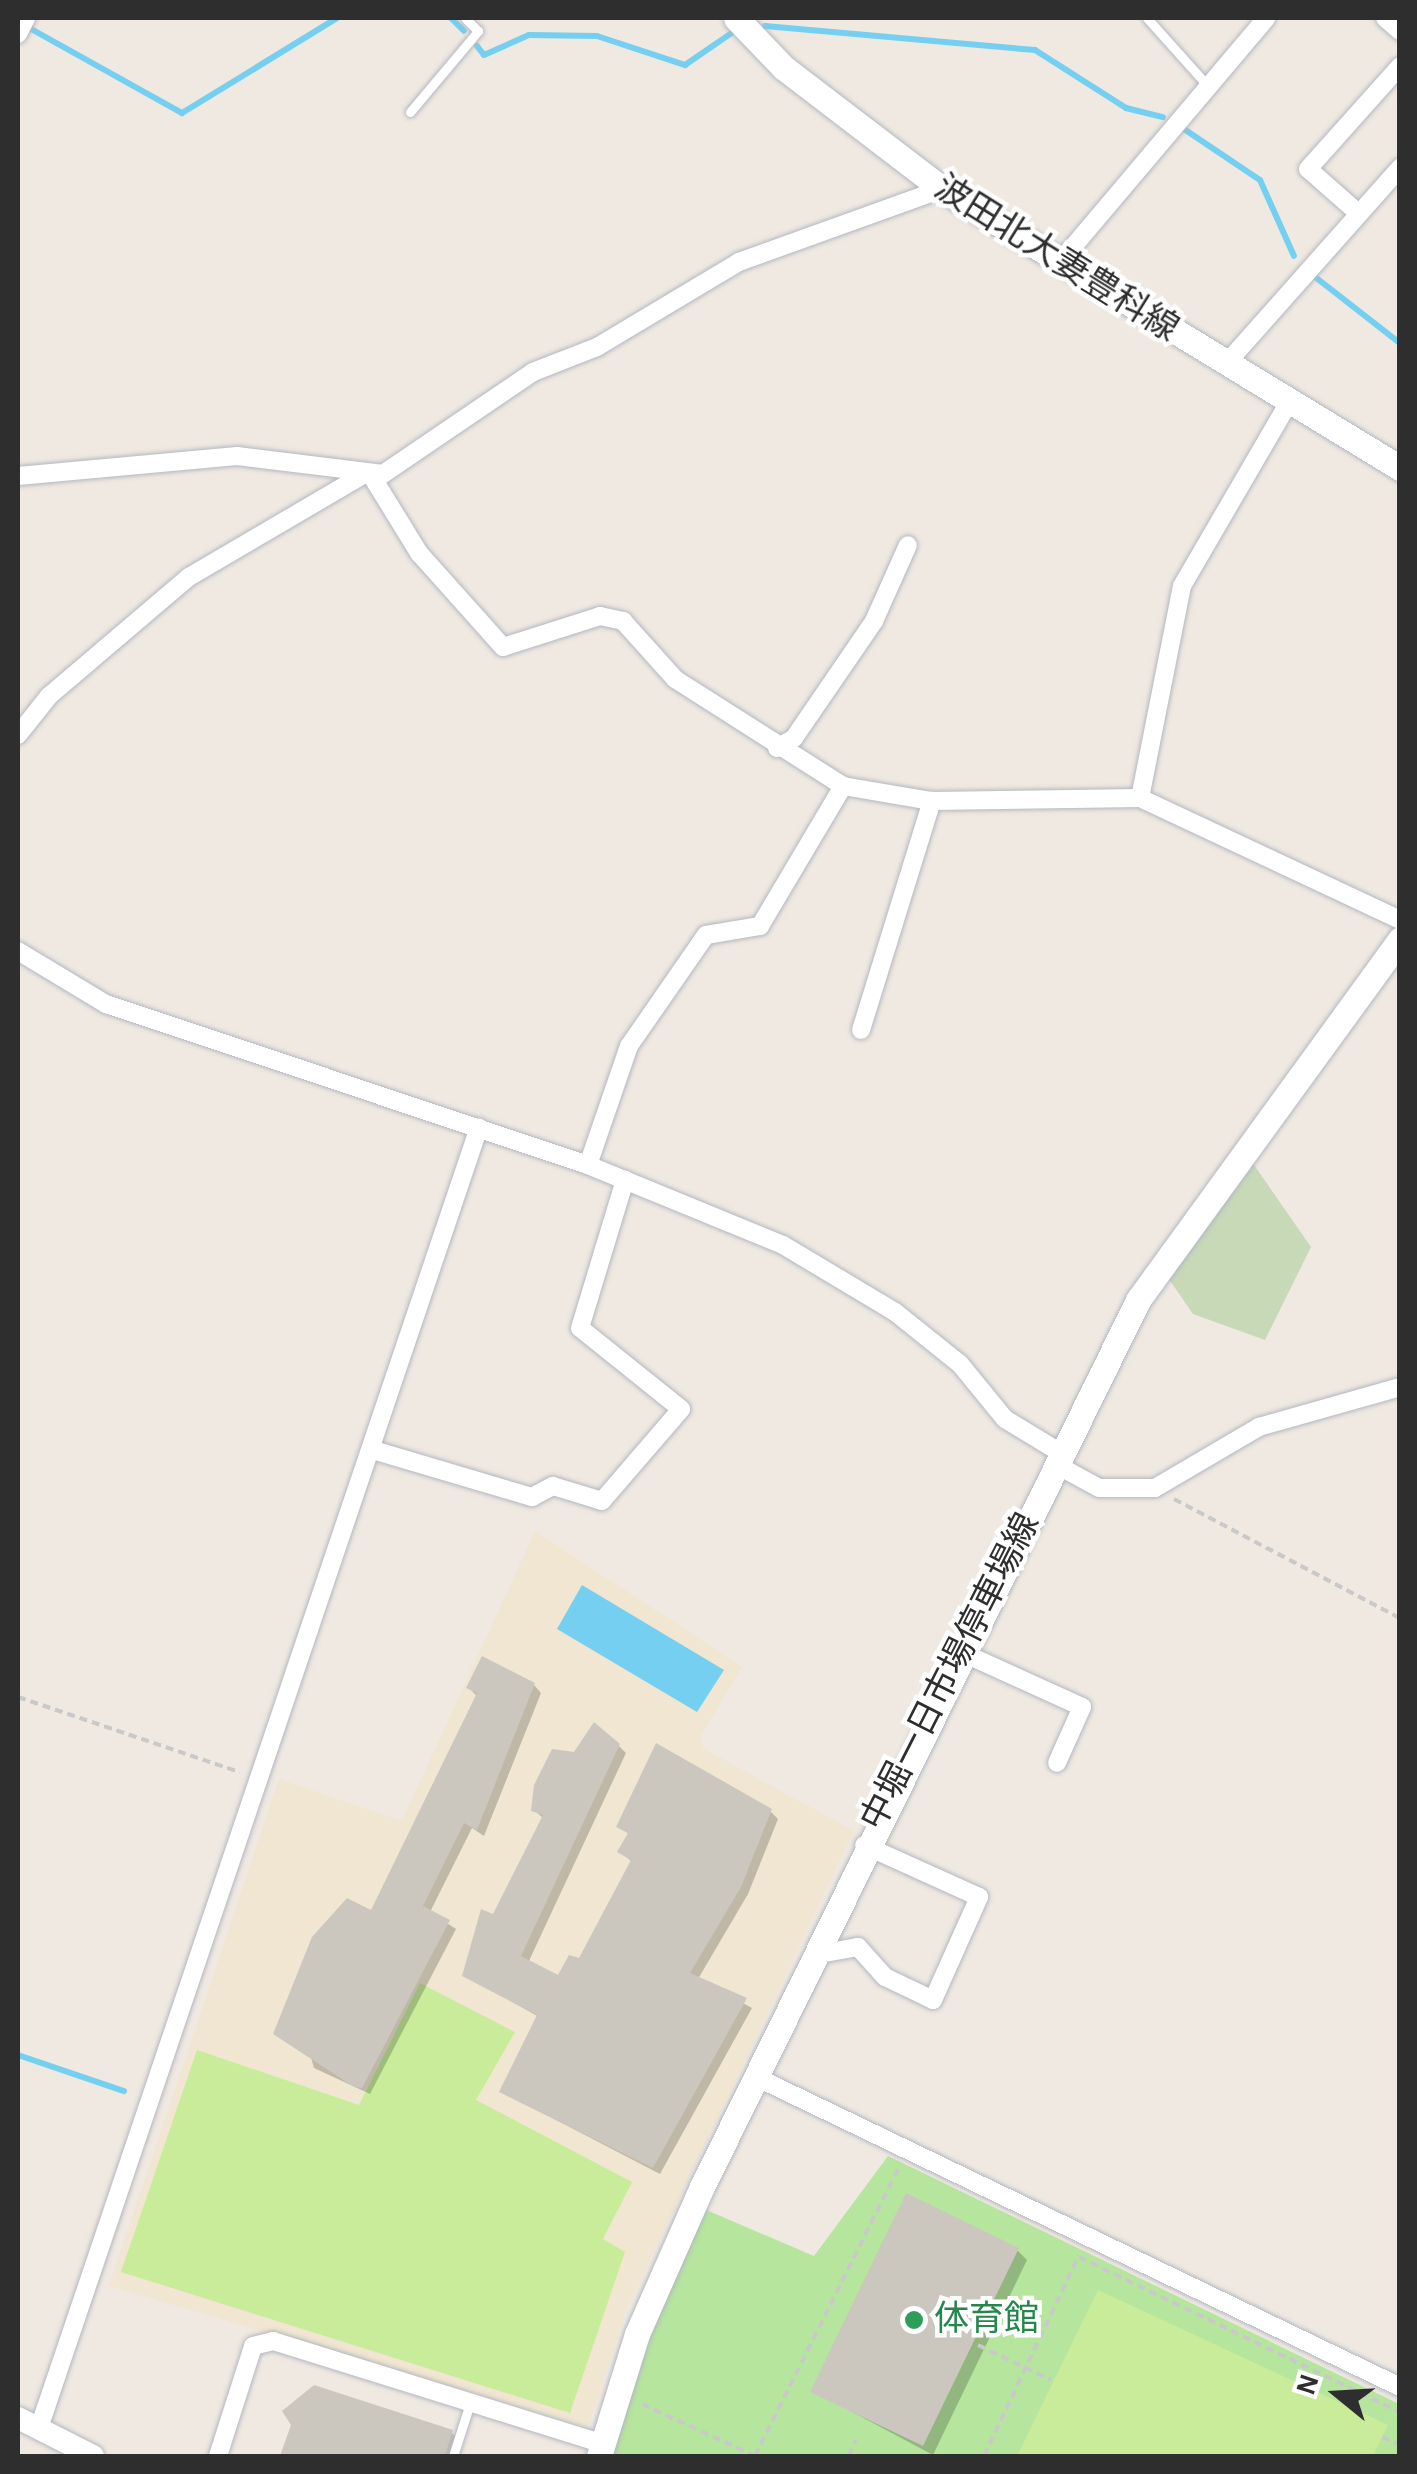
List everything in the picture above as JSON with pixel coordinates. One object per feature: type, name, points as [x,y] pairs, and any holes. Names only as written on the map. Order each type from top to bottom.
[{"type":"main road","name":"波田北大妻豊科線","points":[[736,18],[784,68],[942,189],[1288,404],[1400,468]]},
{"type":"main road","name":"中堀一日市場停車場線","points":[[601,2450],[654,2291],[864,1846],[1138,1300],[1400,940]]},
{"type":"street","points":[[18,34],[26,18]]},
{"type":"street","points":[[1061,261],[1266,18]]},
{"type":"street","points":[[1384,18],[1400,31]]},
{"type":"street","points":[[1358,212],[1308,169],[1400,66]]},
{"type":"street","points":[[1225,365],[1400,168]]},
{"type":"street","points":[[18,735],[49,696],[189,577],[533,372],[597,347],[740,262],[942,189]]},
{"type":"street","points":[[1140,798],[1182,586],[1288,404]]},
{"type":"street","points":[[18,476],[238,456],[366,475],[419,553],[504,646],[600,616],[624,622],[675,679],[843,786],[932,802],[1140,798],[1400,920]]},
{"type":"street","points":[[778,748],[794,738],[874,622],[908,545]]},
{"type":"street","points":[[588,1165],[629,1046],[706,936],[760,926],[843,786]]},
{"type":"street","points":[[861,1030],[932,802]]},
{"type":"street","points":[[18,951],[106,1004],[588,1165],[784,1246],[895,1312],[960,1364],[1004,1419],[1099,1488],[1155,1488],[1260,1427],[1400,1387]]},
{"type":"street","points":[[40,2428],[263,1780],[480,1127]]},
{"type":"street","points":[[372,1450],[532,1497],[553,1486],[602,1501],[681,1409],[580,1328],[625,1180]]},
{"type":"street","points":[[961,1652],[1082,1707],[1057,1763]]},
{"type":"street","points":[[812,1956],[858,1947],[885,1977],[933,2000],[980,1897],[864,1846]]},
{"type":"street","points":[[756,2077],[1400,2387]]},
{"type":"street","points":[[218,2456],[253,2346],[273,2342],[470,2403],[601,2450]]},
{"type":"street","points":[[18,2418],[93,2456]]},
{"type":"lane","points":[[410,112],[478,32],[464,18]]},
{"type":"lane","points":[[1147,18],[1206,85]]},
{"type":"lane","points":[[453,2456],[470,2403]]},
{"type":"path","points":[[1155,1488],[1400,1618]]},
{"type":"path","points":[[18,1697],[263,1780]]},
{"type":"path","points":[[619,2393],[755,2456],[907,2150]]},
{"type":"path","points":[[984,2456],[1088,2238]]},
{"type":"path","points":[[1079,2256],[1400,2412]]},
{"type":"path","points":[[978,2346],[1051,2380]]},
{"type":"path","points":[[1382,2438],[1400,2446]]},
{"type":"path","points":[[849,2456],[856,2440]]},
{"type":"shaded area","points":[[535,1531],[742,1667],[700,1737],[704,1749],[854,1831],[627,2308],[588,2427],[109,2286],[279,1779],[402,1821]]},
{"type":"green space","points":[[1252,1162],[1311,1247],[1265,1340],[1193,1314],[1166,1275]]},
{"type":"green space","points":[[420,1983],[515,2032],[476,2100],[632,2182],[603,2239],[625,2252],[570,2413],[121,2272],[197,2050],[359,2105]]},
{"type":"green space","points":[[888,2156],[1399,2404],[1399,2456],[612,2456],[661,2299],[704,2209],[814,2256]]},
{"type":"green space","points":[[1098,2290],[1388,2425],[1373,2456],[1017,2456]]},
{"type":"water","points":[[582,1585],[724,1670],[697,1712],[557,1629]]},
{"type":"building","points":[[482,1656],[535,1683],[477,1830],[464,1823],[423,1906],[450,1920],[362,2088],[354,2087],[273,2034],[312,1937],[347,1898],[371,1910],[477,1693],[466,1688]]},
{"type":"building","points":[[594,1722],[620,1744],[521,1956],[558,1975],[569,1955],[579,1958],[631,1860],[617,1852],[628,1833],[616,1827],[656,1743],[772,1809],[741,1887],[690,1973],[747,1998],[653,2168],[499,2092],[537,2015],[462,1976],[481,1909],[493,1914],[543,1815],[531,1811],[534,1785],[552,1749],[574,1752]]},
{"type":"building","name":"体育館","points":[[906,2193],[1019,2248],[923,2446],[810,2392]]},
{"type":"building","points":[[314,2385],[453,2430],[445,2456],[280,2456],[291,2425],[282,2411]]},
{"type":"waterway","points":[[24,25],[182,113],[337,18]]},
{"type":"waterway","points":[[451,18],[464,31]]},
{"type":"waterway","points":[[765,26],[1035,50],[1126,108],[1163,117]]},
{"type":"waterway","points":[[477,46],[484,55],[529,35],[597,36],[685,65],[733,32]]},
{"type":"waterway","points":[[1181,127],[1260,180],[1294,256]]},
{"type":"waterway","points":[[1310,273],[1400,343]]},
{"type":"waterway","points":[[18,2055],[124,2091]]},
{"type":"place","name":"体育館","points":[[914,2320]]}]
